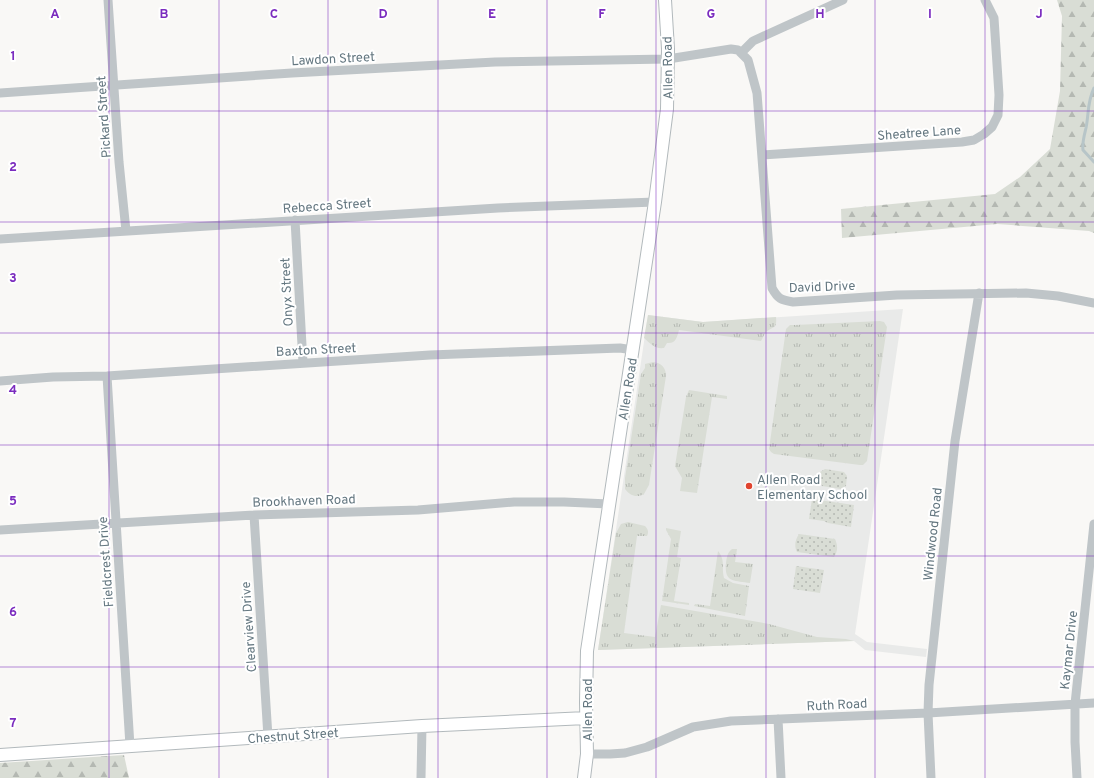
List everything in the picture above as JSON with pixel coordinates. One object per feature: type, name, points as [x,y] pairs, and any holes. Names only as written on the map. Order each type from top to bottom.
[{"type":"street","name":"Pickard Street","points":[[108,0],[119,162],[126,231]]},
{"type":"street","name":"Allen Road","points":[[584,778],[587,754],[587,651],[655,202],[667,109],[668,59],[665,0]]},
{"type":"street","points":[[668,59],[731,49],[742,52],[753,41],[842,0]]},
{"type":"street","name":"Sheatree Lane","points":[[762,155],[962,142],[974,140],[984,134],[992,127],[998,115],[999,95],[994,18],[985,0]]},
{"type":"street","name":"David Drive","points":[[742,52],[748,60],[756,93],[772,288],[776,296],[782,300],[793,302],[897,295],[1026,293],[1058,296],[1094,303]]},
{"type":"street","name":"Lawdon Street","points":[[0,93],[292,73],[494,62],[668,59]]},
{"type":"street","name":"Rebecca Street","points":[[0,239],[498,208],[655,202]]},
{"type":"street","name":"Onyx Street","points":[[295,220],[303,363]]},
{"type":"street","name":"Windwood Road","points":[[932,778],[928,713],[929,685],[955,441],[979,293]]},
{"type":"street","name":"Baxton Street","points":[[0,381],[53,377],[107,376],[430,355],[620,348],[633,350]]},
{"type":"street","name":"Fieldcrest Drive","points":[[107,376],[130,746]]},
{"type":"street","name":"Brookhaven Road","points":[[0,530],[115,522],[254,515],[418,510],[514,502],[609,504]]},
{"type":"street","name":"Clearview Drive","points":[[254,515],[268,737]]},
{"type":"street","name":"Kaymar Drive","points":[[1078,778],[1075,742],[1075,704],[1094,524]]},
{"type":"street","name":"Ruth Road","points":[[587,754],[625,753],[693,728],[731,721],[928,713],[1094,703]]},
{"type":"street","name":"Chestnut Street","points":[[0,755],[422,726],[586,718]]},
{"type":"street","points":[[778,719],[781,778]]},
{"type":"street","points":[[421,778],[422,726]]},
{"type":"shaded area","name":"Allen Road Elementary School","points":[[903,309],[855,634],[867,642],[927,649],[926,657],[865,650],[854,641],[598,650],[648,315],[703,322]]},
{"type":"green space","points":[[1057,0],[1094,0],[1094,233],[1089,231],[997,224],[842,238],[841,209],[995,194],[1020,177],[1050,149],[1060,91],[1062,16]]},
{"type":"green space","points":[[648,315],[703,322],[776,317],[776,321],[773,328],[766,332],[761,341],[679,330],[674,341],[667,343],[664,348],[658,348],[653,346],[644,338]]},
{"type":"green space","points":[[884,322],[887,327],[867,461],[863,465],[860,465],[774,454],[771,452],[769,449],[786,329],[790,325]]},
{"type":"green space","points":[[653,362],[662,366],[665,370],[666,376],[649,485],[644,494],[634,496],[625,489],[625,478],[641,374],[645,368],[645,364]]},
{"type":"green space","points":[[689,390],[727,396],[727,399],[712,397],[697,493],[680,491],[682,478],[675,466],[686,397]]},
{"type":"green space","points":[[825,469],[844,472],[847,476],[846,486],[841,489],[822,486],[819,481],[820,472]]},
{"type":"green space","points":[[812,499],[854,505],[851,527],[809,519]]},
{"type":"green space","points":[[628,522],[645,526],[648,532],[647,536],[637,536],[624,633],[655,637],[661,605],[769,624],[817,637],[854,641],[598,650],[616,533],[621,524]]},
{"type":"green space","points":[[666,528],[681,531],[677,557],[681,558],[674,601],[689,603],[689,605],[662,601],[671,539]]},
{"type":"green space","points":[[799,534],[835,539],[837,548],[834,557],[797,552],[795,543]]},
{"type":"green space","points":[[732,549],[737,549],[735,562],[753,564],[750,583],[735,581],[728,577],[726,563],[729,552]]},
{"type":"green space","points":[[718,551],[723,561],[724,578],[733,583],[749,586],[745,616],[694,606],[695,604],[710,606]]},
{"type":"green space","points":[[796,566],[824,570],[820,593],[793,589]]},
{"type":"green space","points":[[124,755],[129,778],[0,778],[0,763]]},
{"type":"waterway","points":[[1094,88],[1089,103],[1087,123],[1083,139],[1083,150],[1094,162]]},
{"type":"place","name":"Allen Road Elementary School","points":[[749,486]]}]
